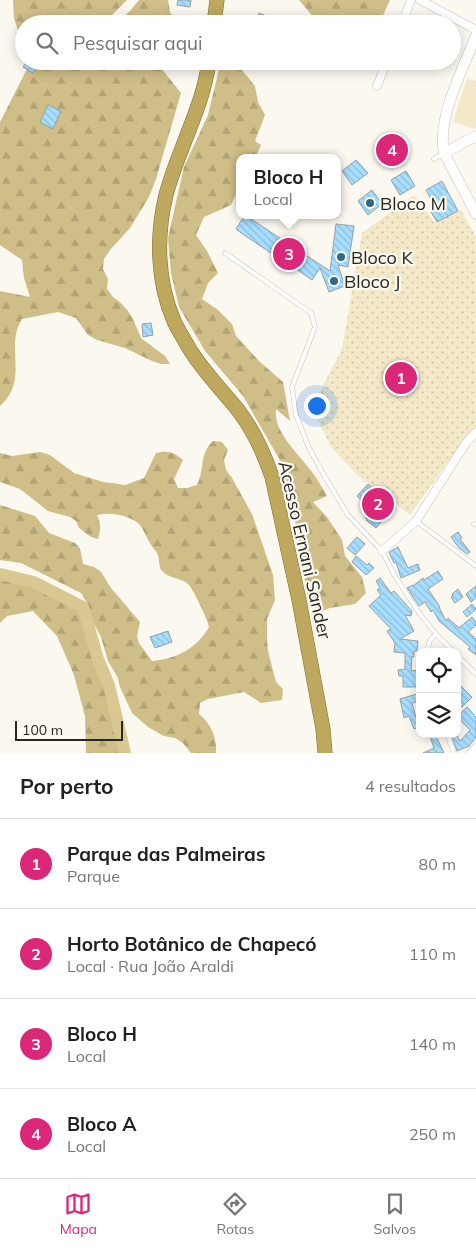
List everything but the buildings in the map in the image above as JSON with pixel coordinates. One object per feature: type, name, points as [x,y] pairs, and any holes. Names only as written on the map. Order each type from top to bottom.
[{"type":"highway","points":[[215,15],[217,0]]},
{"type":"highway","name":"Acesso Ernani Sander","points":[[207,70],[198,110],[167,194],[160,235],[160,264],[165,292],[174,321],[191,350],[250,427],[266,459],[272,477],[299,600],[323,728],[325,753]]},
{"type":"street","points":[[405,15],[411,0]]},
{"type":"street","points":[[420,0],[448,15]]},
{"type":"street","points":[[461,22],[476,30]]},
{"type":"street","points":[[476,35],[446,113],[440,146],[476,212]]},
{"type":"street","points":[[378,86],[384,70]]},
{"type":"street","points":[[440,146],[476,136]]},
{"type":"street","points":[[382,551],[416,521],[466,443],[476,432]]},
{"type":"street","points":[[471,753],[476,748]]},
{"type":"lane","points":[[434,159],[440,146]]},
{"type":"lane","points":[[225,252],[311,313],[315,328],[292,387],[296,415],[309,448],[348,515],[382,551],[408,596],[436,634],[450,648]]},
{"type":"lane","points":[[416,521],[476,566]]},
{"type":"lane","points":[[428,648],[430,640],[436,634]]},
{"type":"lane","points":[[461,659],[476,674]]},
{"type":"lane","points":[[449,738],[454,753]]},
{"type":"green space","points":[[13,0],[127,0],[112,15],[15,15],[15,21]]},
{"type":"green space","points":[[139,0],[168,0],[172,15],[125,15]]},
{"type":"green space","points":[[299,0],[390,0],[383,15],[312,15]]},
{"type":"green space","points":[[26,70],[163,70],[181,93],[149,197],[130,228],[104,259],[103,269],[108,279],[107,289],[128,311],[141,338],[165,356],[170,364],[161,364],[125,348],[97,340],[88,335],[76,318],[58,312],[22,319],[15,341],[14,385],[9,396],[0,406],[0,291],[30,297],[24,278],[22,260],[0,245],[0,122]]},
{"type":"green space","points":[[219,70],[242,70],[255,86],[258,102],[265,115],[255,141],[261,145],[257,154],[236,154],[236,194],[231,205],[204,217],[196,235],[207,251],[218,273],[208,283],[202,299],[218,310],[232,324],[236,336],[259,361],[283,382],[290,421],[276,409],[276,418],[284,436],[315,476],[327,496],[313,502],[327,517],[342,540],[345,556],[362,577],[366,593],[355,604],[330,608],[317,613],[307,595],[297,530],[281,462],[243,396],[205,351],[179,307],[171,273],[168,238],[184,167],[208,115]]},
{"type":"green space","points":[[213,441],[222,442],[228,450],[224,460],[226,470],[252,514],[273,575],[275,600],[267,619],[267,640],[276,682],[283,689],[282,700],[261,703],[244,692],[208,699],[200,703],[199,714],[212,731],[216,753],[191,753],[183,743],[175,738],[164,736],[148,727],[132,713],[118,678],[108,661],[101,637],[91,618],[89,607],[81,593],[21,563],[0,560],[0,505],[35,516],[49,533],[75,543],[80,548],[83,564],[94,567],[101,572],[111,588],[140,622],[137,636],[139,643],[152,661],[170,658],[185,651],[199,641],[209,627],[189,585],[162,571],[157,553],[142,528],[134,520],[118,515],[97,515],[100,524],[98,539],[91,537],[79,528],[76,521],[70,517],[48,511],[20,489],[0,482],[0,453],[12,456],[40,452],[50,455],[74,473],[103,482],[125,485],[144,478],[156,453],[171,452],[183,460],[174,479],[178,488],[187,488],[197,485],[204,456]]},
{"type":"green space","points":[[0,574],[34,582],[83,607],[98,659],[109,685],[125,753],[86,753],[85,716],[74,675],[57,636],[33,611],[7,616],[0,623]]},
{"type":"shaded area","points":[[467,78],[476,81],[476,129],[453,122]]},
{"type":"shaded area","points":[[414,195],[435,223],[461,210],[476,237],[476,427],[460,445],[410,515],[357,475],[331,447],[312,407],[342,349],[362,233]]},
{"type":"waterway","points":[[0,574],[34,582],[83,607],[98,659],[109,685],[125,753]]},
{"type":"place","name":"Bloco A","points":[[392,150]]},
{"type":"place","name":"Bloco M","points":[[370,203]]},
{"type":"place","name":"Bloco H","points":[[289,254]]},
{"type":"place","name":"Bloco K","points":[[341,257]]},
{"type":"place","name":"Bloco J","points":[[334,281]]},
{"type":"place","name":"Parque das Palmeiras","points":[[401,378]]},
{"type":"place","name":"Horto Botânico de Chapecó","points":[[378,504]]}]
